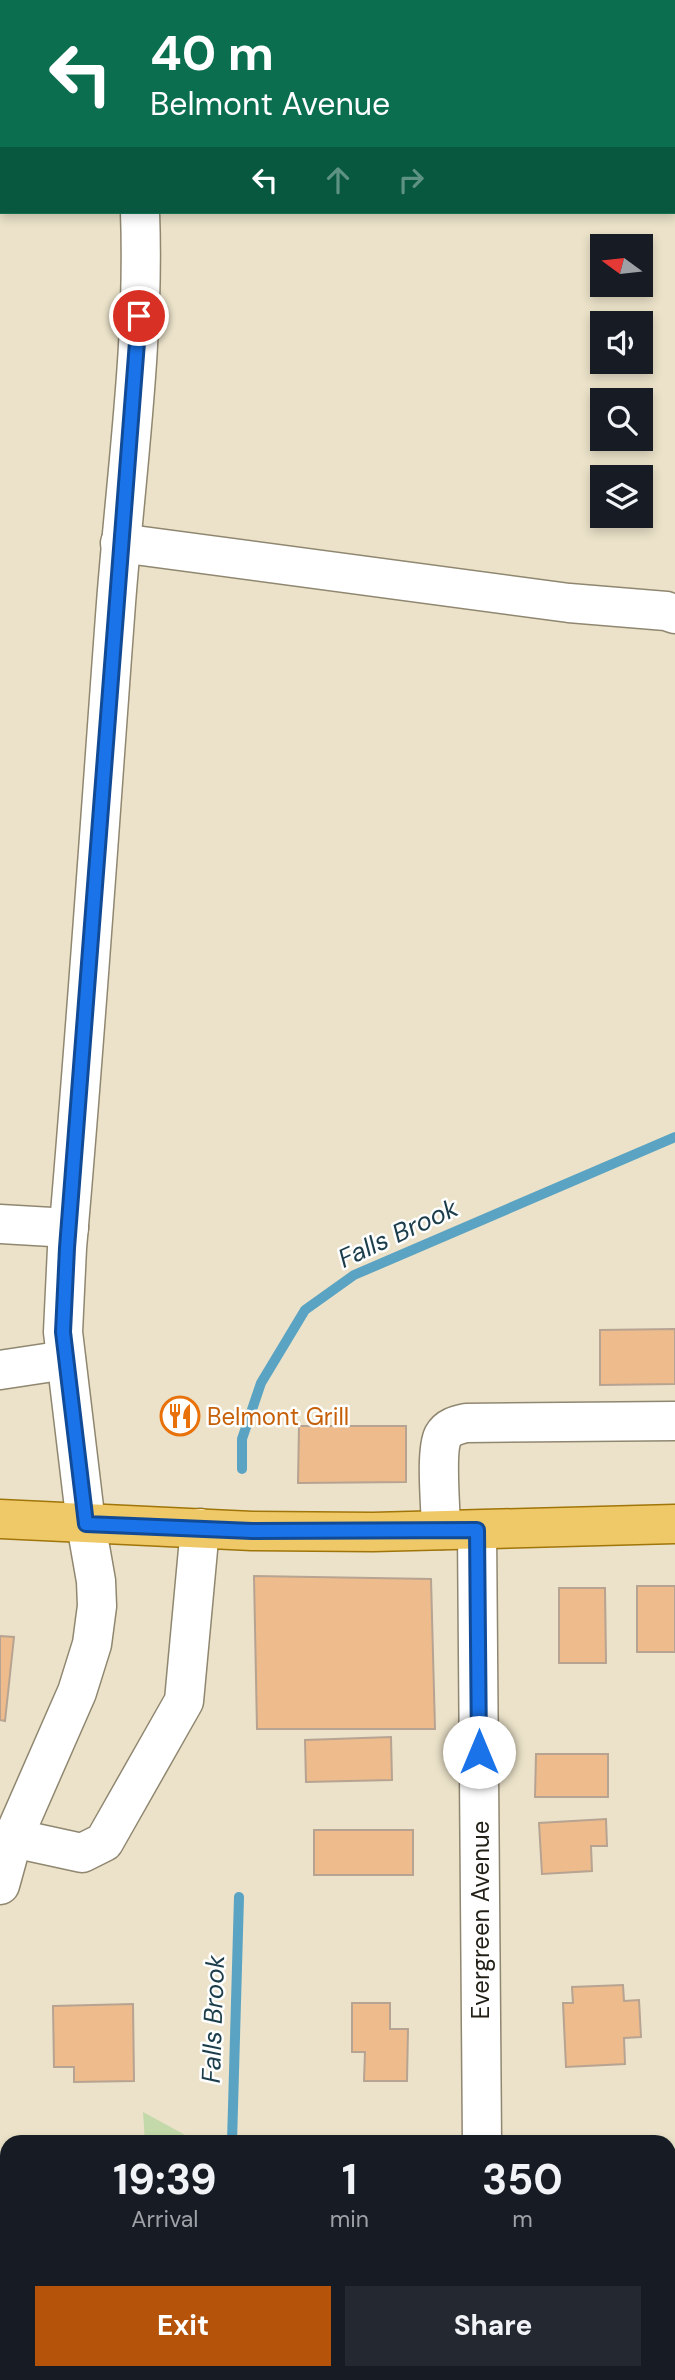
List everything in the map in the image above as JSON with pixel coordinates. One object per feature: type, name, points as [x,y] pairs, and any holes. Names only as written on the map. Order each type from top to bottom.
[{"type":"main road","points":[[0,1519],[266,1531],[459,1530],[675,1524]]},
{"type":"street","points":[[0,1885],[13,1838],[77,1692],[92,1644],[97,1606],[63,1332],[120,543],[138,343],[142,261],[140,214]]},
{"type":"street","points":[[120,543],[569,603],[675,614]]},
{"type":"street","points":[[0,1224],[69,1228]]},
{"type":"street","points":[[0,1370],[66,1360]]},
{"type":"street","name":"Evergreen Avenue","points":[[482,2135],[459,1530],[439,1455],[442,1437],[451,1427],[466,1423],[675,1421]]},
{"type":"street","points":[[13,1838],[82,1853],[104,1842],[184,1701],[200,1528]]},
{"type":"green space","points":[[143,2112],[185,2135],[145,2135]]},
{"type":"building","points":[[675,1329],[675,1384],[600,1385],[600,1330]]},
{"type":"building","points":[[299,1426],[406,1426],[406,1482],[298,1483]]},
{"type":"building","points":[[254,1576],[431,1579],[435,1729],[257,1729]]},
{"type":"building","points":[[637,1586],[675,1586],[675,1652],[637,1652]]},
{"type":"building","points":[[559,1588],[605,1588],[606,1663],[559,1663]]},
{"type":"building","points":[[0,1636],[14,1637],[5,1721],[0,1720]]},
{"type":"building","points":[[391,1737],[392,1780],[306,1782],[305,1740]]},
{"type":"building","points":[[536,1754],[608,1754],[608,1797],[535,1797]]},
{"type":"building","points":[[606,1819],[607,1846],[591,1846],[592,1871],[542,1874],[539,1823]]},
{"type":"building","points":[[314,1830],[413,1830],[413,1875],[314,1875]]},
{"type":"building","points":[[623,1985],[624,2001],[639,2000],[641,2037],[624,2038],[625,2064],[566,2067],[563,2003],[573,2003],[572,1987]]},
{"type":"building","points":[[352,2003],[390,2003],[390,2029],[408,2029],[407,2081],[364,2081],[365,2052],[352,2052]]},
{"type":"building","points":[[133,2004],[134,2081],[74,2082],[74,2067],[54,2067],[53,2006]]},
{"type":"waterway","name":"Falls Brook","points":[[242,1469],[242,1439],[261,1383],[305,1310],[354,1275],[675,1137]]},
{"type":"waterway","name":"Falls Brook","points":[[232,2135],[239,1897]]},
{"type":"place","name":"Belmont Grill","points":[[180,1416]]},
{"type":"route","points":[[139,316],[67,1248],[63,1332],[86,1524],[252,1531],[477,1530],[479,1752]]}]
